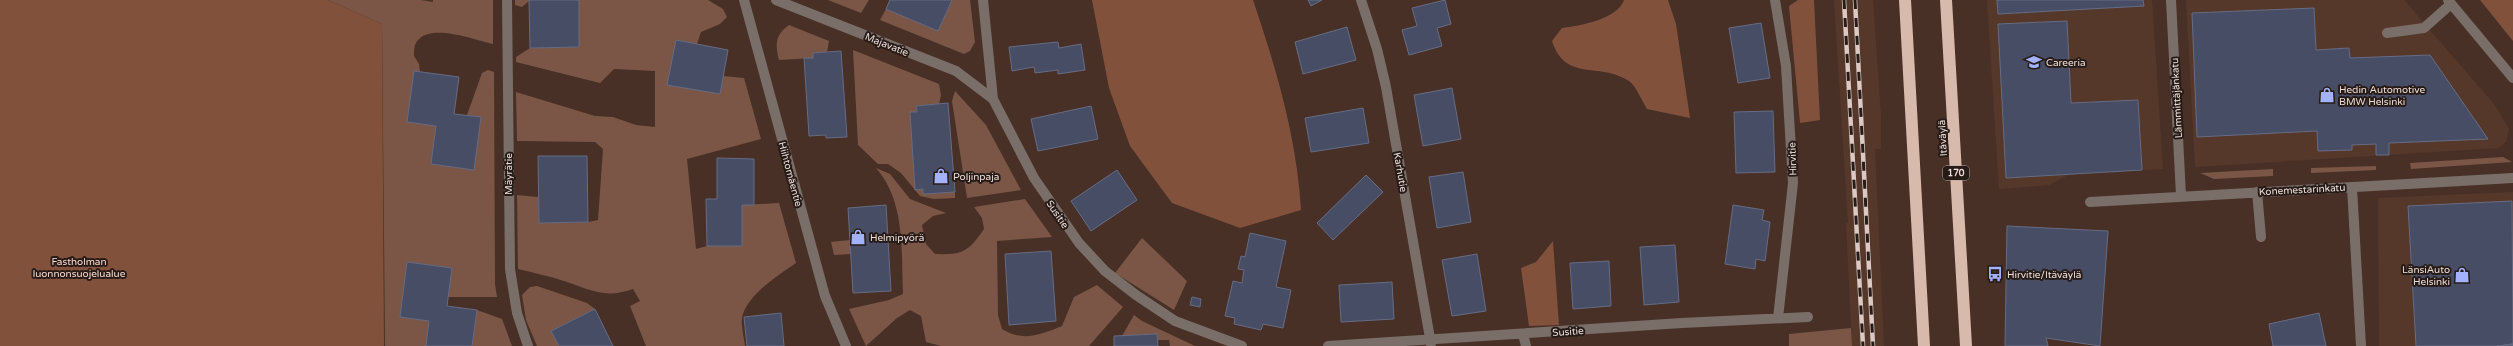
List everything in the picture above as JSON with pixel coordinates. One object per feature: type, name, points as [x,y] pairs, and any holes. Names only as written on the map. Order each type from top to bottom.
[{"type":"highway","points":[[1905,0],[1924,346]]},
{"type":"highway","name":"Itäväylä","points":[[1946,0],[1966,346]]},
{"type":"street","name":"Mäyrätie","points":[[507,0],[510,269],[518,313],[528,346]]},
{"type":"street","name":"Hiihtomäentie","points":[[744,0],[825,296],[846,346]]},
{"type":"street","name":"Majavatie","points":[[776,0],[956,71],[993,99]]},
{"type":"street","name":"Susitie","points":[[983,0],[993,99],[1011,137],[1051,204],[1079,244],[1105,271],[1136,295],[1175,321],[1242,346]]},
{"type":"street","name":"Karhutie","points":[[1361,0],[1377,49],[1386,87],[1430,343]]},
{"type":"street","name":"Hirvitie","points":[[1776,0],[1786,66],[1793,184],[1778,318]]},
{"type":"street","name":"Lämmittäjänkatu","points":[[2171,0],[2181,196]]},
{"type":"street","points":[[2387,33],[2424,28],[2449,2],[2513,78]]},
{"type":"street","name":"Konemestarinkatu","points":[[2090,202],[2513,178]]},
{"type":"street","points":[[2352,187],[2361,346]]},
{"type":"street","points":[[2257,192],[2261,237]]},
{"type":"street","name":"Susitie","points":[[1328,346],[1430,343],[1523,334],[1808,317]]},
{"type":"street","points":[[1523,334],[1526,346]]},
{"type":"shaded area","points":[[328,0],[421,0],[433,2],[433,0],[493,0],[493,44],[455,34],[434,33],[419,39],[416,42],[415,47],[414,56],[419,64],[420,72],[414,71],[407,122],[436,126],[431,164],[474,170],[481,118],[467,115],[482,73],[488,70],[494,72],[495,284],[497,297],[448,297],[452,268],[407,262],[400,317],[429,321],[426,346],[385,346],[382,24]]},
{"type":"shaded area","points":[[515,0],[529,1],[522,7],[515,5]]},
{"type":"shaded area","points":[[579,0],[708,0],[723,9],[727,17],[720,24],[701,32],[697,44],[676,40],[668,84],[720,94],[723,76],[744,78],[761,139],[687,159],[696,249],[707,246],[742,245],[742,205],[779,203],[796,263],[764,286],[750,301],[742,318],[745,346],[646,346],[630,306],[640,301],[633,289],[614,293],[598,292],[518,269],[517,195],[538,197],[539,223],[588,222],[598,220],[603,149],[595,142],[517,141],[516,92],[595,116],[613,117],[636,125],[655,127],[655,71],[614,69],[600,83],[516,62],[516,57],[530,48],[579,47]]},
{"type":"shaded area","points":[[828,0],[869,0],[861,13]]},
{"type":"shaded area","points":[[952,0],[970,0],[975,42],[970,51],[964,54],[880,20],[886,9],[938,31]]},
{"type":"shaded area","points":[[1834,0],[1873,0],[1881,117],[1881,149],[1875,149],[1884,346],[1852,346],[1846,223],[1848,223]]},
{"type":"shaded area","points":[[1987,0],[2152,0],[2163,169],[2070,174],[2049,185],[1999,189]]},
{"type":"shaded area","name":"Hedin Automotive BMW Helsinki","points":[[2186,0],[2404,0],[2494,104],[2509,129],[2506,142],[2498,148],[2195,167]]},
{"type":"shaded area","points":[[789,25],[829,41],[827,52],[813,53],[813,58],[779,60],[777,40],[781,32]]},
{"type":"shaded area","points":[[853,50],[939,84],[941,95],[939,104],[916,106],[916,189],[923,189],[924,194],[955,192],[955,198],[934,199],[920,196],[901,173],[888,164],[878,164],[858,145]]},
{"type":"shaded area","points":[[955,91],[986,125],[1021,190],[967,198],[952,101]]},
{"type":"shaded area","points":[[2503,157],[2512,162],[2411,169],[2410,163]]},
{"type":"shaded area","points":[[2376,166],[2376,170],[2311,173],[2311,168]]},
{"type":"shaded area","points":[[876,168],[890,174],[910,199],[946,213],[933,216],[922,225],[926,244],[935,254],[959,253],[974,243],[984,229],[982,218],[974,207],[1025,199],[1052,237],[997,241],[998,315],[1002,329],[1017,335],[1032,336],[1062,326],[1074,297],[1097,285],[1123,307],[1089,346],[941,346],[926,342],[921,316],[910,310],[897,318],[866,346],[849,309],[889,300],[903,294],[900,228],[897,212],[893,196],[886,181]]},
{"type":"shaded area","points":[[2273,169],[2273,176],[2214,179],[2200,173]]},
{"type":"shaded area","name":"LänsiAuto Helsinki","points":[[2513,192],[2513,346],[2379,346],[2378,198]]},
{"type":"shaded area","points":[[1142,238],[1187,281],[1174,310],[1115,273]]},
{"type":"shaded area","points":[[850,240],[851,254],[834,255],[831,242]]},
{"type":"shaded area","points":[[537,286],[587,303],[595,309],[551,331],[559,346],[537,346],[526,320],[522,295],[530,287]]},
{"type":"shaded area","points":[[477,310],[502,319],[512,346],[472,346]]},
{"type":"shaded area","points":[[1134,315],[1142,321],[1195,346],[1170,346],[1169,340],[1158,340],[1157,334],[1122,336]]},
{"type":"shaded area","points":[[1851,328],[1852,346],[1789,346],[1789,334]]},
{"type":"green space","name":"Fastholman luonnonsuojelualue","points":[[0,0],[328,0],[382,24],[384,346],[0,346]]},
{"type":"green space","points":[[1092,0],[1253,0],[1270,51],[1290,130],[1299,183],[1301,210],[1240,228],[1172,203],[1130,146],[1109,88]]},
{"type":"green space","points":[[1624,0],[1668,0],[1676,24],[1690,118],[1647,109],[1632,83],[1629,81],[1617,75],[1606,72],[1574,67],[1558,54],[1552,41],[1562,28],[1588,23],[1606,17],[1620,7]]},
{"type":"green space","points":[[1798,0],[1814,0],[1820,120],[1800,123],[1789,6]]},
{"type":"green space","points":[[2480,0],[2513,0],[2513,41]]},
{"type":"green space","points":[[1553,241],[1559,325],[1529,326],[1521,268],[1536,262]]},
{"type":"building","points":[[529,0],[579,0],[579,47],[530,48]]},
{"type":"building","points":[[890,0],[952,0],[938,31],[886,9]]},
{"type":"building","points":[[1308,0],[1322,0],[1311,6]]},
{"type":"building","points":[[1445,0],[1451,24],[1437,28],[1442,46],[1409,55],[1402,30],[1417,26],[1412,8]]},
{"type":"building","points":[[1997,0],[2143,0],[2144,6],[1998,14]]},
{"type":"building","name":"Hedin Automotive BMW Helsinki","points":[[2314,8],[2316,50],[2349,48],[2350,58],[2430,55],[2488,139],[2389,143],[2389,155],[2376,155],[2376,144],[2352,145],[2352,150],[2318,151],[2317,131],[2197,137],[2192,13]]},
{"type":"building","name":"Careeria","points":[[2067,21],[2071,103],[2138,100],[2142,170],[2006,178],[1998,24]]},
{"type":"building","points":[[1761,23],[1770,78],[1738,83],[1729,28]]},
{"type":"building","points":[[1347,27],[1356,60],[1303,74],[1295,42]]},
{"type":"building","points":[[676,40],[728,50],[720,94],[667,85]]},
{"type":"building","points":[[1058,42],[1059,48],[1081,44],[1085,70],[1058,74],[1058,70],[1035,73],[1034,67],[1012,71],[1009,47]]},
{"type":"building","points":[[841,51],[847,137],[826,138],[826,135],[809,136],[804,58],[813,58],[813,53]]},
{"type":"building","points":[[414,71],[459,77],[454,114],[481,117],[474,170],[431,164],[436,126],[407,122]]},
{"type":"building","points":[[1452,88],[1461,139],[1423,146],[1414,95]]},
{"type":"building","points":[[948,103],[955,192],[923,194],[923,189],[915,190],[910,112],[917,112],[916,106]]},
{"type":"building","points":[[1091,106],[1098,139],[1038,151],[1031,119]]},
{"type":"building","points":[[1363,108],[1369,143],[1311,152],[1305,118]]},
{"type":"building","points":[[1773,111],[1775,172],[1736,173],[1734,112]]},
{"type":"building","points":[[538,156],[587,156],[588,222],[539,223]]},
{"type":"building","points":[[717,158],[754,159],[754,205],[742,205],[742,246],[707,246],[706,199],[717,199]]},
{"type":"building","points":[[1117,170],[1137,200],[1091,231],[1071,201]]},
{"type":"building","points":[[1463,172],[1471,222],[1437,228],[1429,177]]},
{"type":"building","points":[[1366,175],[1383,192],[1333,240],[1317,223]]},
{"type":"building","name":"LänsiAuto Helsinki","points":[[2512,201],[2513,344],[2497,346],[2416,346],[2408,206]]},
{"type":"building","points":[[886,205],[891,291],[853,293],[848,208]]},
{"type":"building","points":[[1733,205],[1764,210],[1762,220],[1770,222],[1765,261],[1756,259],[1755,269],[1725,264]]},
{"type":"building","points":[[2007,226],[2108,231],[2100,346],[2046,338],[2048,346],[2005,346]]},
{"type":"building","points":[[1250,233],[1286,241],[1276,287],[1291,290],[1283,328],[1263,324],[1261,330],[1234,324],[1235,318],[1225,316],[1233,281],[1242,283],[1244,270],[1238,269],[1241,256],[1245,257]]},
{"type":"building","points":[[1675,245],[1679,302],[1644,305],[1640,247]]},
{"type":"building","points":[[1051,251],[1056,321],[1009,325],[1005,254]]},
{"type":"building","points":[[1477,254],[1486,311],[1452,316],[1442,260]]},
{"type":"building","points":[[1609,261],[1611,306],[1573,309],[1570,263]]},
{"type":"building","points":[[407,262],[452,268],[447,306],[477,310],[472,346],[426,346],[429,321],[400,317]]},
{"type":"building","points":[[1392,282],[1394,319],[1341,322],[1339,285]]},
{"type":"building","points":[[1192,297],[1201,299],[1200,307],[1190,305]]},
{"type":"building","points":[[595,309],[613,346],[559,346],[551,331]]},
{"type":"building","points":[[781,313],[784,346],[747,346],[744,317]]},
{"type":"building","points":[[2319,313],[2326,346],[2273,346],[2269,324]]},
{"type":"building","points":[[1157,334],[1158,346],[1114,346],[1114,336]]},
{"type":"building","points":[[2513,344],[2513,346],[2497,346],[2506,345]]},
{"type":"railway","points":[[1844,0],[1863,346]]},
{"type":"railway","points":[[1855,0],[1873,346]]},
{"type":"place","name":"Careeria","points":[[2034,62]]},
{"type":"place","name":"Hedin Automotive BMW Helsinki","points":[[2327,95]]},
{"type":"place","name":"Poljinpaja","points":[[941,176]]},
{"type":"place","name":"Helmipyörä","points":[[858,237]]},
{"type":"place","name":"Hirvitie/Itäväylä","points":[[1995,274]]},
{"type":"place","name":"LänsiAuto Helsinki","points":[[2462,275]]}]
